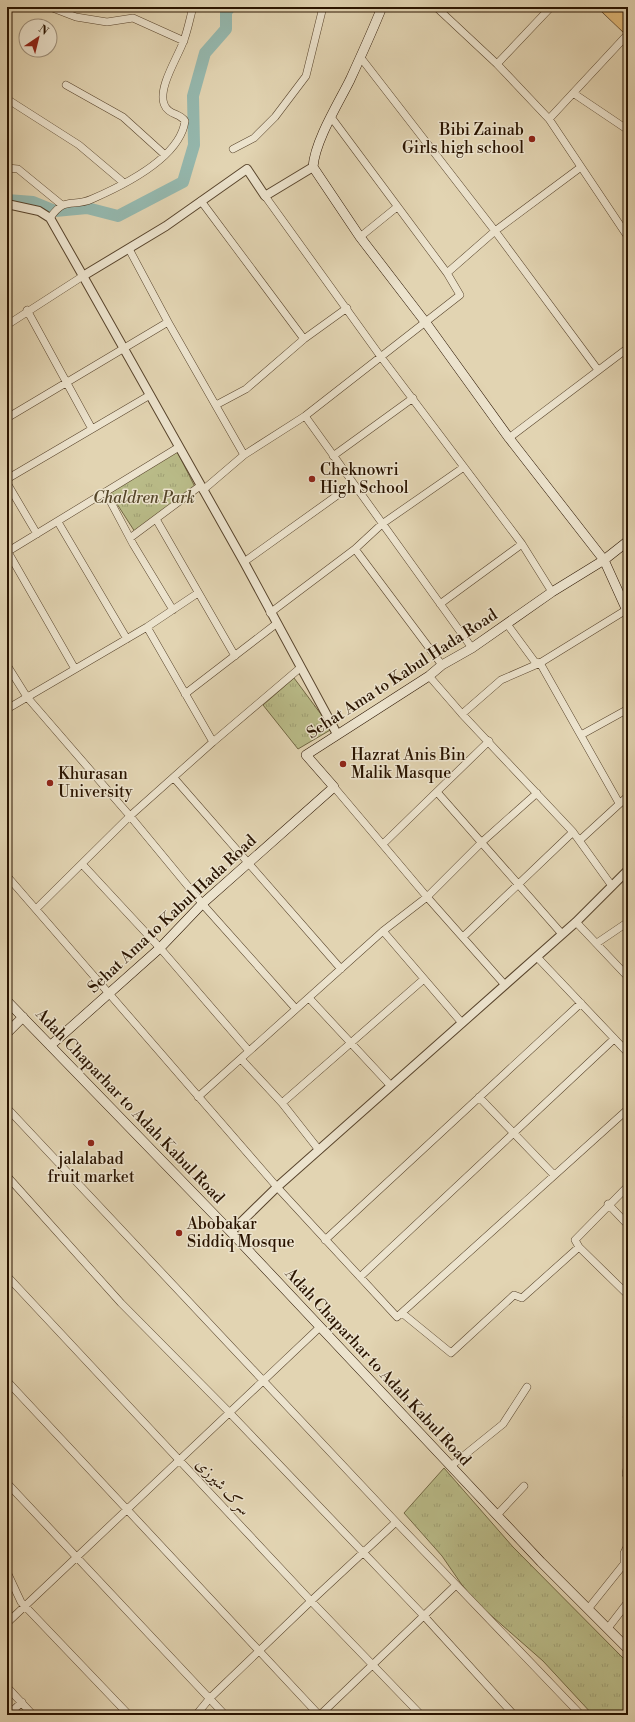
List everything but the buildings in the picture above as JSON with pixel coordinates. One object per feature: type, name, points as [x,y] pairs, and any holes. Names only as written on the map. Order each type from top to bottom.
[{"type":"highway","points":[[605,7],[628,29]]},
{"type":"highway","points":[[618,7],[628,17]]},
{"type":"main road","points":[[382,7],[361,58],[331,117],[314,157],[313,167],[360,237],[426,323],[509,438],[604,560],[627,611]]},
{"type":"main road","name":"Sehat Ama to Kabul Hada Road","points":[[51,1045],[160,948],[202,904],[334,787],[306,755],[429,676],[442,665],[472,648],[552,592],[604,560],[628,541]]},
{"type":"main road","name":"Adah Chaparhar to Adah Kabul Road","points":[[7,1001],[231,1232],[497,1515],[628,1649]]},
{"type":"main road","points":[[7,1033],[23,1017]]},
{"type":"street","points":[[50,7],[76,17],[107,22],[133,18],[184,41]]},
{"type":"street","points":[[50,218],[62,205],[92,199],[136,177],[172,148],[184,127],[185,122],[183,118],[169,112],[164,105],[163,95],[172,66],[184,41],[194,7]]},
{"type":"street","points":[[233,149],[254,138],[275,116],[306,76],[323,7]]},
{"type":"street","points":[[436,7],[497,64],[549,119],[628,237]]},
{"type":"street","points":[[497,64],[551,7]]},
{"type":"street","points":[[549,119],[628,34]]},
{"type":"street","points":[[361,58],[495,231],[598,370]]},
{"type":"street","points":[[66,85],[123,117],[165,155]]},
{"type":"street","points":[[573,93],[628,130]]},
{"type":"street","points":[[7,99],[79,145],[124,183]]},
{"type":"street","points":[[130,538],[202,488],[244,455],[304,416],[460,296],[447,273],[331,117]]},
{"type":"street","points":[[265,196],[313,167]]},
{"type":"street","points":[[447,273],[495,231],[580,167]]},
{"type":"street","points":[[7,168],[18,169],[62,205]]},
{"type":"street","points":[[7,325],[27,310],[129,249],[202,201],[247,169],[381,357],[522,544],[552,592]]},
{"type":"street","points":[[202,201],[304,339]]},
{"type":"street","points":[[7,204],[39,211],[50,218],[125,348],[244,562],[270,613],[337,734]]},
{"type":"street","points":[[360,237],[397,207]]},
{"type":"street","points":[[129,249],[168,322],[244,455]]},
{"type":"street","points":[[216,405],[246,389],[304,339],[347,308]]},
{"type":"street","points":[[27,310],[92,429]]},
{"type":"street","points":[[7,418],[168,322]]},
{"type":"street","points":[[509,438],[628,348]]},
{"type":"street","points":[[7,479],[150,395]]},
{"type":"street","points":[[333,456],[413,398]]},
{"type":"street","points":[[304,416],[472,648]]},
{"type":"street","points":[[75,669],[7,552],[106,493],[179,447]]},
{"type":"street","points":[[270,613],[355,549],[382,524],[464,467]]},
{"type":"street","points":[[7,483],[37,534]]},
{"type":"street","points":[[244,562],[353,484]]},
{"type":"street","points":[[106,493],[130,538],[173,610]]},
{"type":"street","points":[[156,519],[235,656]]},
{"type":"street","points":[[58,522],[127,639]]},
{"type":"street","points":[[440,604],[522,544]]},
{"type":"street","points":[[355,549],[442,665]]},
{"type":"street","points":[[7,709],[147,628],[198,593]]},
{"type":"street","points":[[462,714],[501,680],[540,663],[627,611]]},
{"type":"street","points":[[185,694],[276,624]]},
{"type":"street","points":[[507,624],[535,662],[540,663],[620,803]]},
{"type":"street","points":[[147,628],[213,742]]},
{"type":"street","points":[[7,665],[27,697],[130,816],[202,904],[296,1009]]},
{"type":"street","points":[[36,909],[130,816],[213,742],[300,668]]},
{"type":"street","points":[[429,676],[462,714],[489,741],[580,840],[612,886]]},
{"type":"street","points":[[581,735],[628,709]]},
{"type":"street","points":[[383,844],[489,741]]},
{"type":"street","points":[[174,778],[341,969]]},
{"type":"street","points":[[334,787],[427,897],[505,985]]},
{"type":"street","points":[[437,792],[562,934]]},
{"type":"street","points":[[198,1097],[383,931],[427,897],[482,842],[537,793]]},
{"type":"street","points":[[580,840],[628,796]]},
{"type":"street","points":[[463,937],[573,832]]},
{"type":"street","points":[[82,864],[160,948],[249,1051]]},
{"type":"street","points":[[231,1232],[277,1187],[576,922],[628,870]]},
{"type":"street","points":[[7,876],[277,1187],[397,1317],[628,1109]]},
{"type":"street","points":[[576,922],[628,977]]},
{"type":"street","points":[[597,943],[628,922]]},
{"type":"street","points":[[383,931],[462,1023]]},
{"type":"street","points":[[537,957],[628,1053]]},
{"type":"street","points":[[282,1103],[424,979]]},
{"type":"street","points":[[308,998],[391,1086]]},
{"type":"street","points":[[325,1240],[581,1003]]},
{"type":"street","points":[[360,1277],[614,1039]]},
{"type":"street","points":[[241,1059],[282,1103],[319,1150]]},
{"type":"street","points":[[479,1097],[554,1175]]},
{"type":"street","points":[[7,1108],[396,1522],[582,1715]]},
{"type":"street","points":[[7,1176],[121,1303],[228,1411],[362,1553],[424,1616],[514,1715]]},
{"type":"street","points":[[628,1186],[608,1204],[577,1237],[575,1242],[628,1295]]},
{"type":"street","points":[[608,1204],[628,1225]]},
{"type":"street","points":[[402,1313],[451,1354],[514,1295],[522,1298],[579,1247]]},
{"type":"street","name":"سرک شیرزی","points":[[7,1276],[311,1601],[421,1715]]},
{"type":"street","points":[[7,1615],[23,1603],[319,1325]]},
{"type":"street","points":[[7,1381],[259,1652],[320,1715],[456,1585]]},
{"type":"street","points":[[451,1466],[503,1424],[527,1387]]},
{"type":"street","points":[[628,1463],[626,1474],[628,1479]]},
{"type":"street","points":[[7,1483],[225,1715]]},
{"type":"street","points":[[497,1515],[524,1486]]},
{"type":"street","points":[[196,1715],[210,1698],[396,1522]]},
{"type":"street","points":[[588,1609],[624,1564],[624,1553],[628,1546]]},
{"type":"street","points":[[7,1572],[23,1603],[129,1715]]},
{"type":"street","points":[[608,1628],[628,1602]]},
{"type":"street","points":[[7,1622],[23,1603]]},
{"type":"street","points":[[7,1687],[33,1715]]},
{"type":"street","points":[[8,1715],[22,1702]]},
{"type":"green space","name":"Chaldren Park","points":[[177,451],[195,487],[135,532],[110,493]]},
{"type":"green space","points":[[294,678],[332,729],[298,749],[263,705]]},
{"type":"green space","points":[[444,1468],[513,1547],[628,1663],[628,1715],[593,1715],[543,1661],[478,1604],[462,1585],[442,1556],[404,1513]]},
{"type":"waterway","points":[[7,200],[33,202],[55,211],[87,208],[118,216],[183,182],[194,145],[193,96],[205,53],[226,29],[226,12],[230,7]]},
{"type":"place","name":"Bibi Zainab Girls high school","points":[[532,139]]},
{"type":"place","name":"Cheknowri High School","points":[[312,479]]},
{"type":"place","name":"Hazrat Anis Bin Malik Masque","points":[[343,764]]},
{"type":"place","name":"Khurasan University","points":[[50,783]]},
{"type":"place","name":"jalalabad fruit market","points":[[91,1143]]},
{"type":"place","name":"Abobakar Siddiq Mosque","points":[[179,1233]]}]
